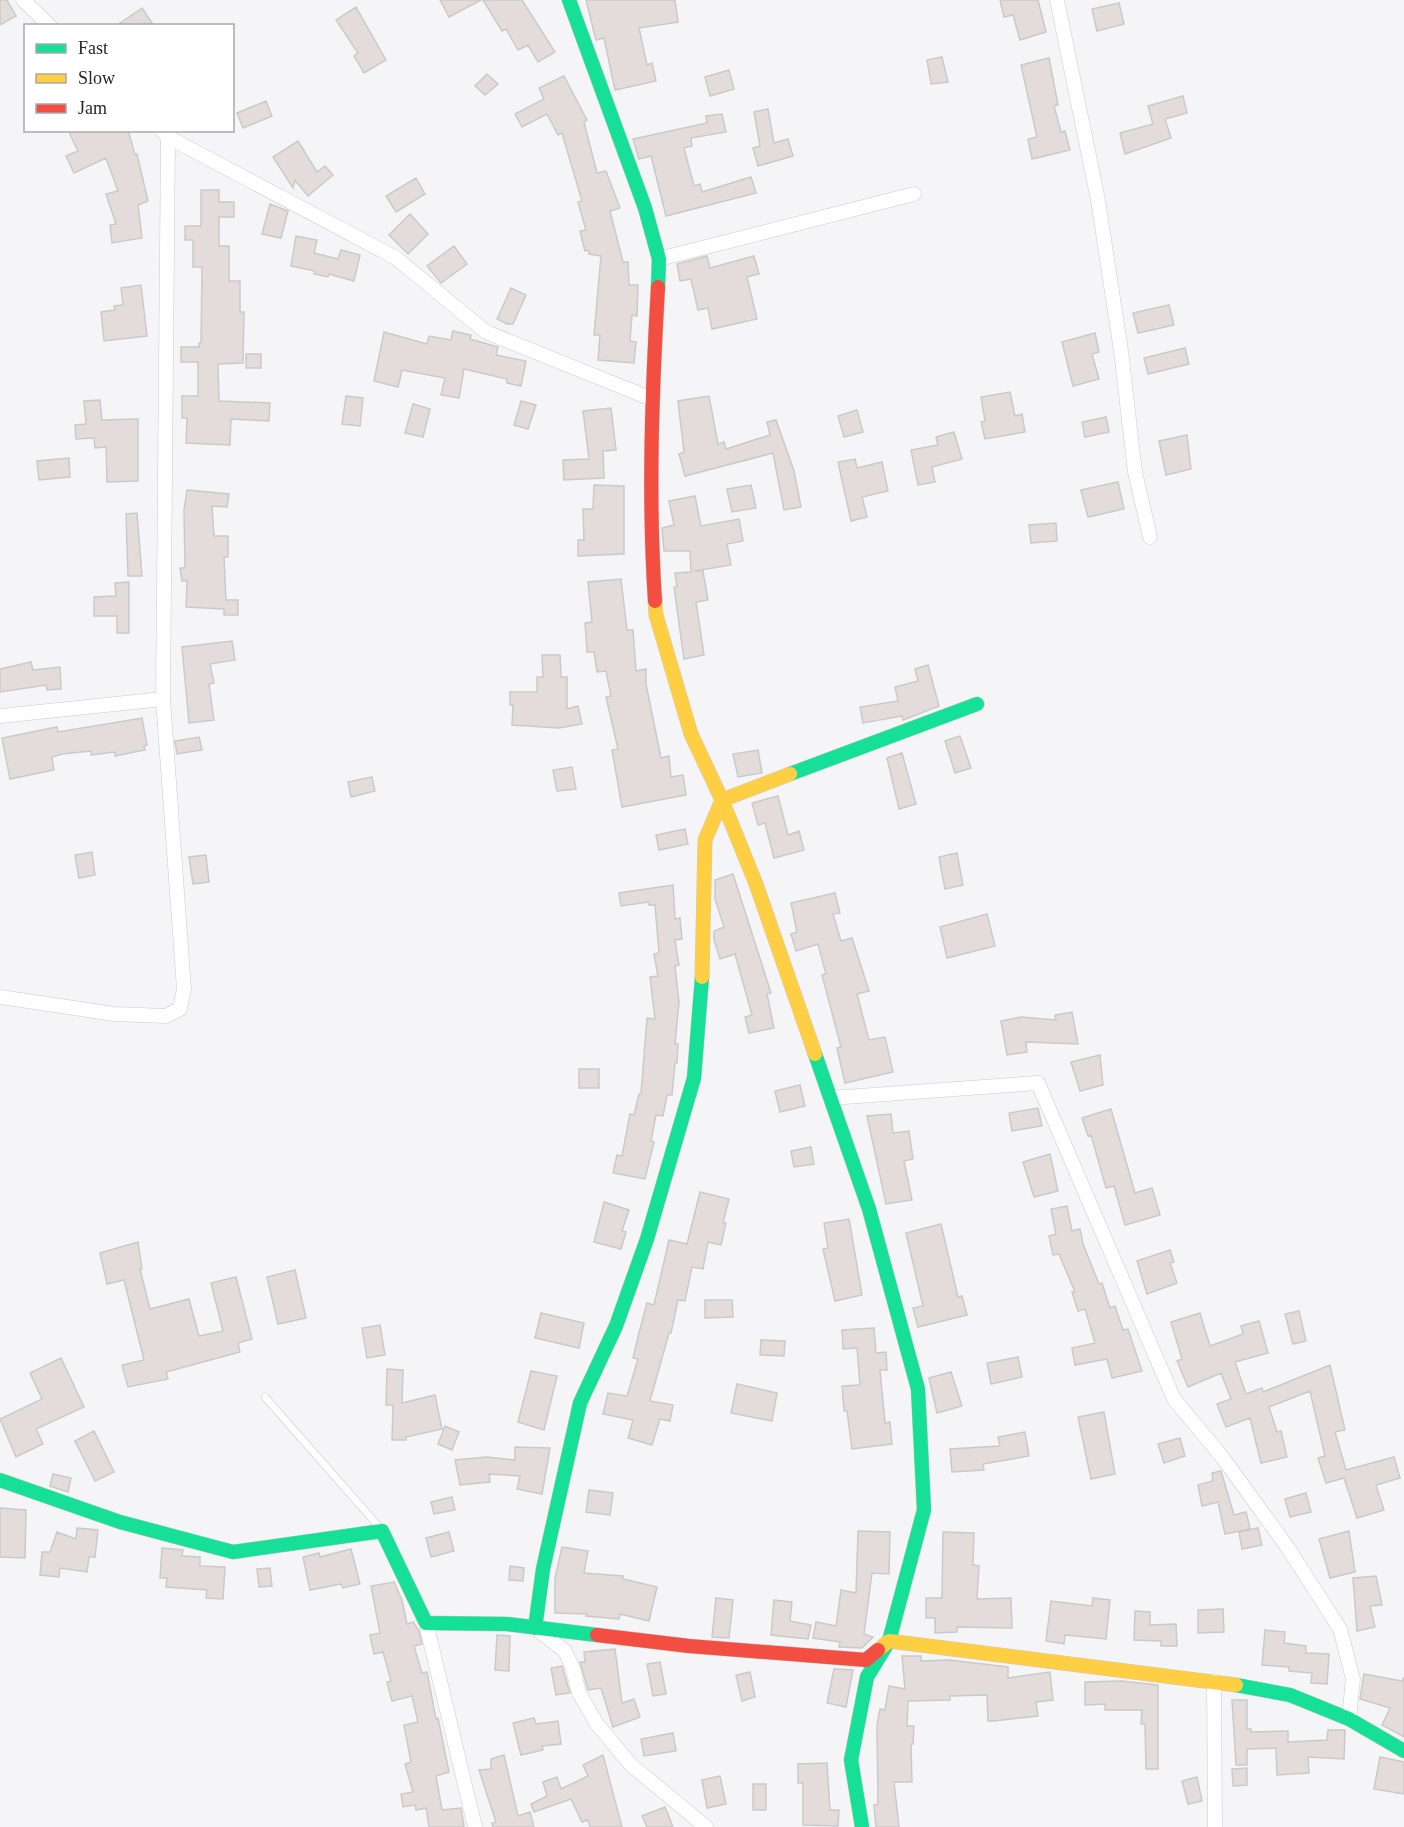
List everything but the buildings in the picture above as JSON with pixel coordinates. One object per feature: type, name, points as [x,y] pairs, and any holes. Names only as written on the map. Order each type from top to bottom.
[{"type":"street","points":[[23,0],[48,24]]},
{"type":"street","points":[[569,0],[645,208],[659,259],[652,399],[651,545],[656,615],[692,734],[722,800],[756,885],[869,1209],[918,1389],[924,1510],[889,1641],[867,1677],[851,1760],[862,1827]]},
{"type":"street","points":[[1058,0],[1098,200],[1121,351],[1135,472],[1150,537]]},
{"type":"street","points":[[0,997],[114,1014],[166,1016],[180,1009],[184,989],[164,699],[164,134],[396,258],[486,332],[652,399]]},
{"type":"street","points":[[659,259],[914,194]]},
{"type":"street","points":[[0,716],[164,699]]},
{"type":"street","points":[[535,1628],[548,1547],[580,1403],[616,1326],[647,1239],[694,1077],[701,998],[705,840],[722,800],[977,704]]},
{"type":"street","points":[[831,1098],[1038,1083],[1174,1399],[1223,1458],[1275,1530],[1340,1629],[1353,1678],[1349,1719]]},
{"type":"street","points":[[0,1480],[120,1522],[233,1552],[382,1531],[426,1623],[475,1827]]},
{"type":"street","points":[[426,1623],[507,1624],[689,1646],[866,1660],[889,1641],[1214,1681],[1290,1695],[1349,1719],[1404,1751]]},
{"type":"street","points":[[535,1628],[565,1651],[573,1669],[579,1693],[597,1724],[630,1765],[706,1827]]},
{"type":"street","points":[[1214,1681],[1215,1827]]},
{"type":"lane","points":[[265,1397],[382,1531]]},
{"type":"traffic: fast","points":[[569,0],[645,208],[659,259],[658,287]]},
{"type":"traffic: fast","points":[[790,774],[977,704]]},
{"type":"traffic: fast","points":[[535,1628],[543,1569],[580,1403],[616,1326],[647,1239],[694,1078],[702,977]]},
{"type":"traffic: fast","points":[[815,1054],[869,1209],[918,1389],[924,1510],[889,1641],[867,1677],[851,1760],[862,1827]]},
{"type":"traffic: fast","points":[[0,1480],[120,1522],[233,1552],[382,1531],[426,1623],[507,1624],[597,1635]]},
{"type":"traffic: fast","points":[[1236,1685],[1290,1695],[1349,1719],[1404,1751]]},
{"type":"traffic: slow","points":[[655,601],[656,615],[691,734],[722,800],[705,840],[702,977]]},
{"type":"traffic: slow","points":[[790,774],[722,800],[756,884],[815,1054]]},
{"type":"traffic: slow","points":[[878,1650],[889,1641],[1236,1685]]},
{"type":"traffic: jam","points":[[655,601],[652,444],[658,287]]},
{"type":"traffic: jam","points":[[597,1635],[689,1646],[866,1660],[878,1650]]}]
